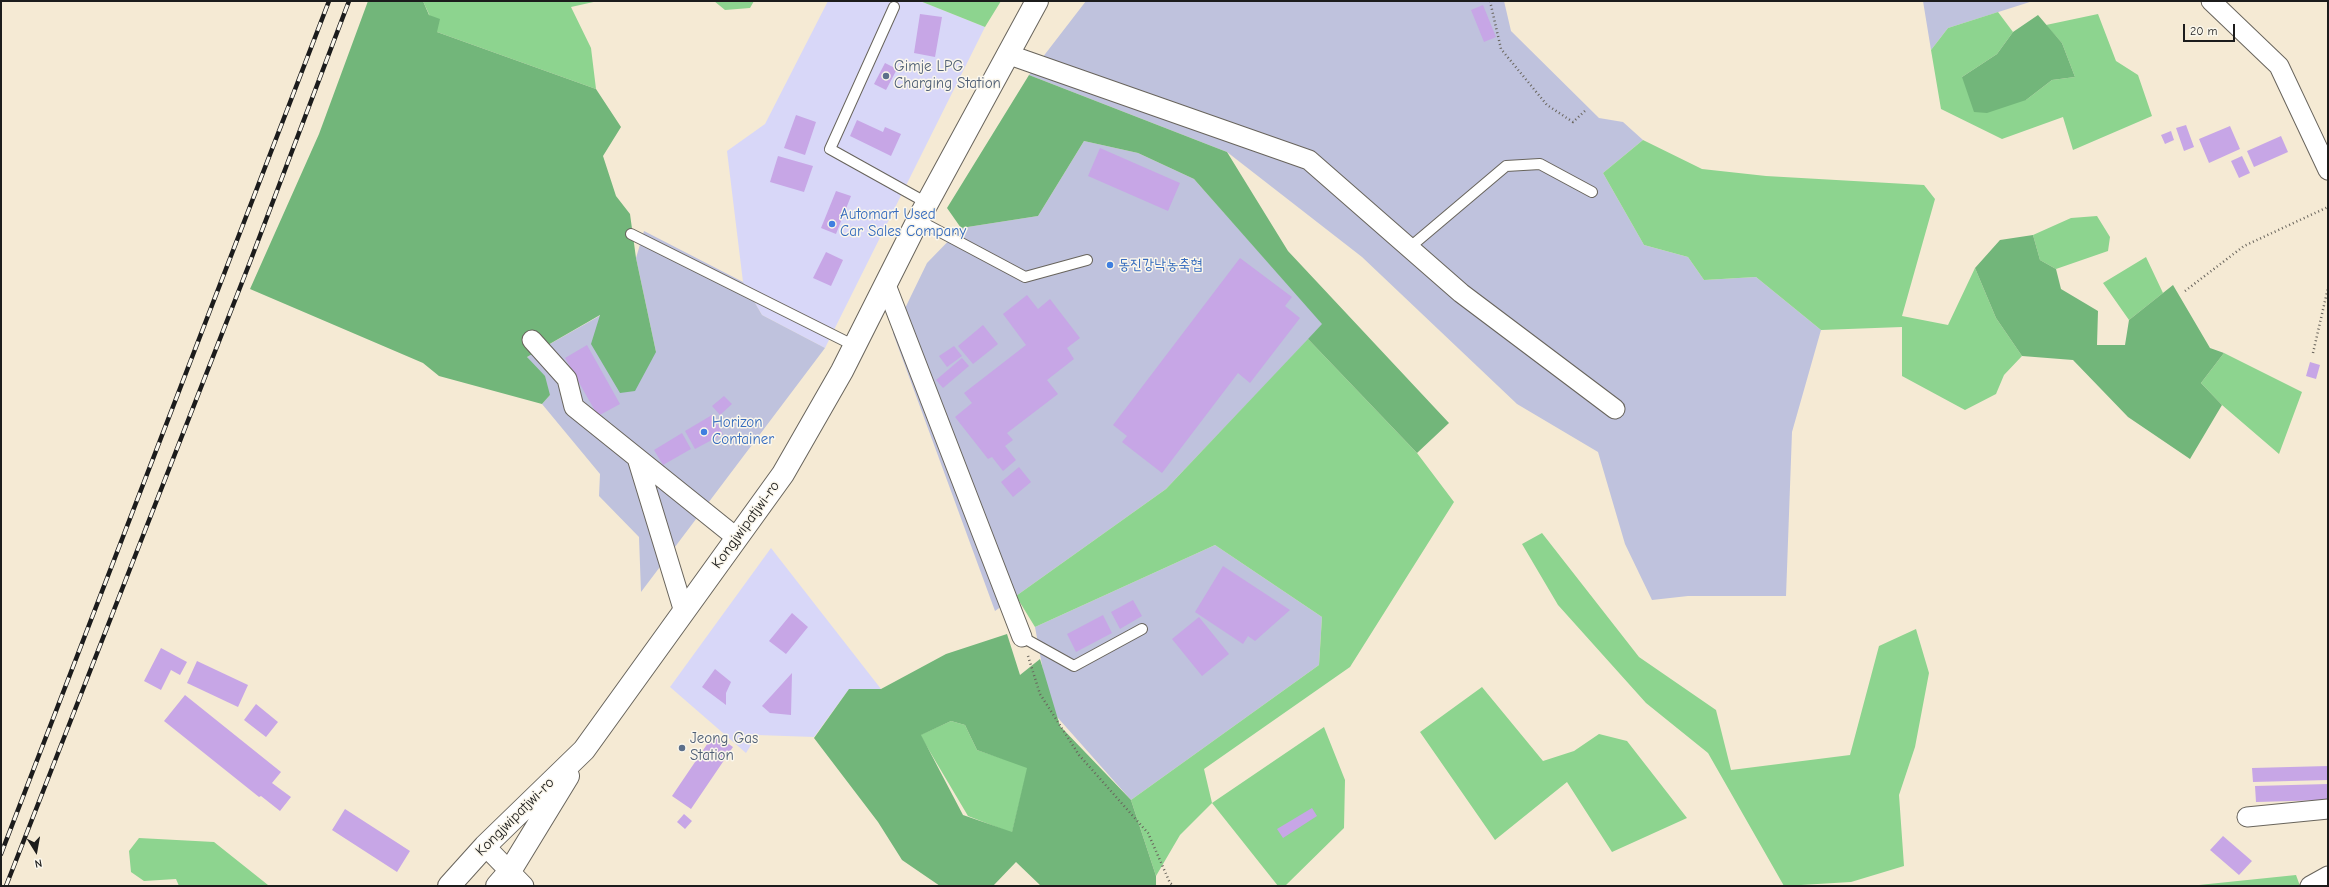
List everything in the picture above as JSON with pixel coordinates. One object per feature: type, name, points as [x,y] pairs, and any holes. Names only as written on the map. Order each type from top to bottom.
[{"type":"main road","name":"Kongjwipatjwi-ro","points":[[511,881],[584,750],[782,474],[855,346],[922,212],[1037,1]]},
{"type":"main road","name":"Kongjwipatjwi-ro","points":[[454,880],[485,846],[584,750]]},
{"type":"street","points":[[2211,1],[2279,66],[2328,170]]},
{"type":"street","points":[[1007,54],[1309,160],[1461,293],[1615,409]]},
{"type":"street","points":[[886,285],[1022,637]]},
{"type":"street","points":[[532,340],[567,379],[574,407],[737,538]]},
{"type":"street","points":[[637,458],[684,612]]},
{"type":"street","points":[[2247,817],[2328,809]]},
{"type":"street","points":[[485,846],[511,881]]},
{"type":"street","points":[[2310,886],[2328,876]]},
{"type":"lane","points":[[894,7],[830,149],[922,212],[1025,277],[1087,260]]},
{"type":"lane","points":[[1409,248],[1506,166],[1540,164],[1592,192]]},
{"type":"lane","points":[[631,234],[855,346]]},
{"type":"lane","points":[[1022,637],[1074,666],[1142,629]]},
{"type":"path","points":[[1490,1],[1501,49],[1547,105],[1573,122],[1586,110]]},
{"type":"path","points":[[2185,291],[2244,246],[2328,207]]},
{"type":"path","points":[[2313,353],[2328,288]]},
{"type":"path","points":[[1022,637],[1040,694],[1079,756],[1148,833],[1170,882],[1174,886]]},
{"type":"shaded area","points":[[828,1],[920,1],[985,27],[825,348],[762,315],[743,282],[727,151],[765,124]]},
{"type":"shaded area","points":[[1086,1],[1504,1],[1511,31],[1599,118],[1623,122],[1643,140],[1603,173],[1644,245],[1688,257],[1704,280],[1756,277],[1821,330],[1792,432],[1786,596],[1688,596],[1652,600],[1625,544],[1598,452],[1517,404],[1362,257],[1227,152],[1029,75]]},
{"type":"shaded area","points":[[1923,1],[2033,1],[1948,28],[1931,50]]},
{"type":"shaded area","points":[[1084,141],[1138,153],[1194,179],[1323,324],[1166,489],[995,611],[893,333],[927,263],[961,228],[1038,216]]},
{"type":"shaded area","points":[[644,231],[743,282],[762,315],[825,348],[641,592],[639,537],[599,496],[600,474],[542,404],[550,395],[527,357],[601,315],[656,352],[636,258]]},
{"type":"shaded area","points":[[1215,545],[1322,617],[1319,665],[1131,800],[1050,709],[1035,627]]},
{"type":"shaded area","points":[[771,548],[881,689],[849,689],[814,737],[757,735],[746,753],[670,687]]},
{"type":"green space","points":[[368,1],[423,1],[429,15],[440,19],[437,32],[596,89],[621,127],[603,156],[616,196],[630,214],[636,258],[656,352],[635,391],[620,393],[591,344],[600,315],[527,357],[545,376],[550,395],[542,404],[439,376],[423,363],[250,289],[319,134]]},
{"type":"green space","points":[[423,1],[598,1],[571,7],[591,48],[596,89],[437,32]]},
{"type":"green space","points":[[714,1],[754,1],[750,8],[725,10]]},
{"type":"green space","points":[[920,1],[1001,1],[985,27]]},
{"type":"green space","points":[[1998,12],[2013,32],[1997,54],[1962,77],[2026,100],[2052,80],[2075,77],[2062,43],[2046,25],[2098,14],[2116,61],[2138,75],[2152,116],[2073,150],[2063,117],[2002,139],[1941,109],[1931,50],[1948,28]]},
{"type":"green space","points":[[2038,15],[2062,43],[2075,77],[2052,80],[2026,100],[1987,113],[1974,112],[1962,77],[1997,54],[2013,32]]},
{"type":"green space","points":[[1029,75],[1227,152],[1288,251],[1449,423],[1417,453],[1308,339],[1322,324],[1194,179],[1138,153],[1084,141],[1038,216],[961,228],[947,208]]},
{"type":"green space","points":[[1643,140],[1702,169],[1766,176],[1924,185],[1935,199],[1902,316],[1948,325],[1975,268],[1996,318],[2022,356],[2004,375],[1996,394],[1965,410],[1902,376],[1902,327],[1821,330],[1756,277],[1704,280],[1688,257],[1644,245],[1603,173]]},
{"type":"green space","points":[[2097,216],[2110,237],[2108,251],[2056,269],[2040,260],[2033,235],[2071,218]]},
{"type":"green space","points":[[2033,235],[2040,260],[2056,269],[2061,289],[2098,311],[2097,345],[2125,345],[2129,320],[2173,285],[2210,348],[2224,353],[2201,383],[2222,405],[2190,459],[2128,417],[2073,360],[2022,356],[1996,318],[1975,268],[2000,240]]},
{"type":"green space","points":[[2146,257],[2163,293],[2129,320],[2103,283]]},
{"type":"green space","points":[[1308,339],[1417,453],[1454,502],[1350,667],[1204,769],[1212,803],[1180,835],[1156,876],[1131,800],[1319,665],[1322,617],[1215,545],[1035,627],[1016,596],[1166,489]]},
{"type":"green space","points":[[2224,353],[2302,392],[2279,454],[2222,405],[2201,383]]},
{"type":"green space","points":[[1542,533],[1639,657],[1716,710],[1731,770],[1850,755],[1879,646],[1916,629],[1929,673],[1915,747],[1899,795],[1904,866],[1851,882],[1784,886],[1708,753],[1646,703],[1558,605],[1522,544]]},
{"type":"green space","points":[[1007,634],[1020,675],[1040,659],[1060,726],[1131,800],[1156,876],[1156,886],[1041,886],[1016,862],[993,886],[940,886],[902,860],[878,822],[814,738],[849,689],[881,689],[946,654]],"holes":[[[951,721],[965,725],[977,750],[1027,768],[1012,832],[963,815],[921,735]]]},
{"type":"green space","points":[[1482,687],[1543,761],[1574,751],[1599,734],[1627,741],[1687,818],[1612,852],[1567,782],[1495,840],[1420,732]]},
{"type":"green space","points":[[951,721],[965,725],[977,750],[1028,767],[1012,833],[968,816],[920,735]]},
{"type":"green space","points":[[1324,727],[1345,780],[1344,828],[1285,886],[1278,886],[1212,803]]},
{"type":"green space","points":[[139,838],[214,842],[268,885],[179,886],[176,879],[144,881],[131,872],[129,851]]},
{"type":"green space","points":[[2296,875],[2300,886],[2199,885]]},
{"type":"building","points":[[1483,5],[1496,37],[1484,42],[1471,10]]},
{"type":"building","points":[[920,14],[942,17],[935,57],[914,53]]},
{"type":"building","points":[[885,63],[897,69],[886,90],[874,84]]},
{"type":"building","points":[[796,115],[816,122],[805,155],[784,148]]},
{"type":"building","points":[[857,120],[883,132],[885,127],[901,134],[891,156],[850,136]]},
{"type":"building","points":[[2186,125],[2194,147],[2184,151],[2176,128]]},
{"type":"building","points":[[2230,126],[2240,149],[2209,163],[2199,139]]},
{"type":"building","points":[[2171,131],[2174,140],[2165,144],[2161,135]]},
{"type":"building","points":[[2281,136],[2288,152],[2254,167],[2247,151]]},
{"type":"building","points":[[1100,148],[1180,183],[1168,211],[1088,176]]},
{"type":"building","points":[[778,156],[813,166],[804,192],[770,182]]},
{"type":"building","points":[[2242,156],[2250,173],[2239,178],[2231,161]]},
{"type":"building","points":[[836,191],[851,196],[836,234],[821,228]]},
{"type":"building","points":[[826,252],[843,260],[831,286],[813,278]]},
{"type":"building","points":[[1240,258],[1292,297],[1285,306],[1300,318],[1250,383],[1238,373],[1162,473],[1122,442],[1127,436],[1113,425]]},
{"type":"building","points":[[1027,295],[1038,309],[1050,299],[1080,338],[1067,348],[1074,359],[1047,380],[1058,394],[1007,433],[1013,440],[1005,446],[1016,460],[1003,471],[992,457],[988,459],[955,417],[972,403],[964,393],[1026,345],[1003,314]]},
{"type":"building","points":[[983,325],[998,344],[973,364],[958,346]]},
{"type":"building","points":[[587,345],[620,404],[598,416],[565,358]]},
{"type":"building","points":[[954,346],[962,356],[947,367],[939,356]]},
{"type":"building","points":[[962,358],[969,366],[943,388],[936,380]]},
{"type":"building","points":[[2310,362],[2320,365],[2316,379],[2306,376]]},
{"type":"building","points":[[724,396],[732,404],[720,415],[712,406]]},
{"type":"building","points":[[712,415],[723,434],[695,449],[685,431]]},
{"type":"building","points":[[682,433],[691,449],[663,465],[654,450]]},
{"type":"building","points":[[1019,467],[1031,482],[1013,497],[1001,482]]},
{"type":"building","points":[[1223,566],[1290,610],[1255,641],[1248,636],[1243,644],[1195,612]]},
{"type":"building","points":[[1133,600],[1142,616],[1120,629],[1111,612]]},
{"type":"building","points":[[792,613],[808,627],[786,654],[769,641]]},
{"type":"building","points":[[1103,615],[1112,633],[1076,652],[1067,634]]},
{"type":"building","points":[[1199,617],[1229,654],[1202,676],[1172,639]]},
{"type":"building","points":[[161,648],[187,662],[180,675],[171,670],[161,690],[144,681]]},
{"type":"building","points":[[197,661],[248,685],[238,707],[187,683]]},
{"type":"building","points":[[715,669],[731,682],[726,693],[726,705],[702,687]]},
{"type":"building","points":[[792,673],[791,715],[770,713],[762,706]]},
{"type":"building","points":[[185,695],[281,772],[272,783],[291,797],[280,811],[261,796],[259,797],[164,721]]},
{"type":"building","points":[[256,704],[278,722],[266,737],[244,720]]},
{"type":"building","points":[[714,734],[733,747],[691,809],[672,796]]},
{"type":"building","points":[[2328,766],[2328,780],[2253,782],[2252,768]]},
{"type":"building","points":[[2328,784],[2328,800],[2256,802],[2255,786]]},
{"type":"building","points":[[1312,808],[1317,816],[1283,838],[1277,829]]},
{"type":"building","points":[[345,809],[410,851],[397,872],[332,830]]},
{"type":"building","points":[[684,814],[692,821],[685,829],[677,822]]},
{"type":"building","points":[[2223,836],[2252,861],[2239,875],[2210,850]]},
{"type":"railway","points":[[1,854],[329,1]]},
{"type":"railway","points":[[6,886],[250,262],[349,1]]},
{"type":"place","name":"Gimje LPG Charging Station","points":[[886,76]]},
{"type":"place","name":"Automart Used Car Sales Company","points":[[832,224]]},
{"type":"place","name":"동진강낙농축협","points":[[1110,265]]},
{"type":"place","name":"Horizon Container","points":[[704,432]]},
{"type":"place","name":"Jeong Gas Station","points":[[682,748]]}]
